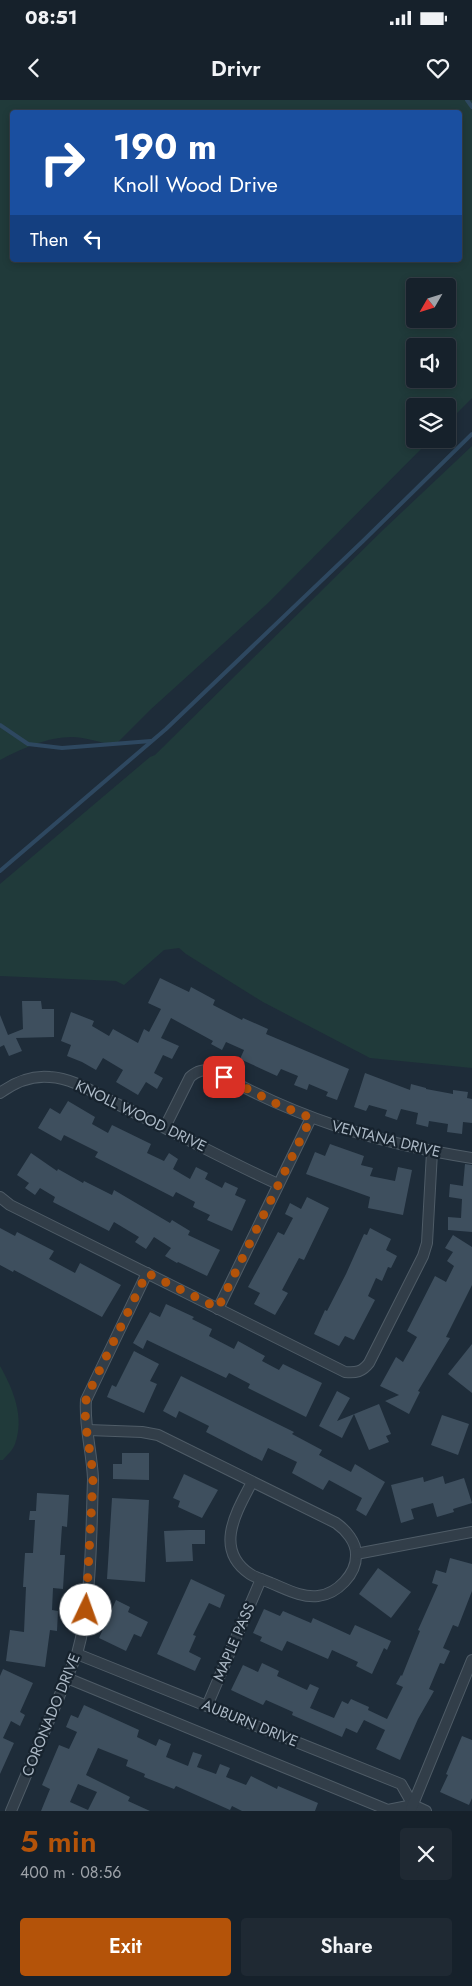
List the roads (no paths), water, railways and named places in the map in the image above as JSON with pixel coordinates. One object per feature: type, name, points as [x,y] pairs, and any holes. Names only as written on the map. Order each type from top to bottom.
[{"type":"street","name":"VENTANA DRIVE","points":[[165,1127],[190,1077],[195,1073],[206,1070],[213,1071],[277,1104],[311,1118],[381,1140],[432,1152],[472,1158]]},
{"type":"street","name":"KNOLL WOOD DRIVE","points":[[0,1093],[28,1078],[60,1078],[165,1127],[278,1184]]},
{"type":"street","points":[[218,1308],[311,1118]]},
{"type":"street","points":[[0,1197],[10,1205],[345,1372],[354,1373],[366,1368],[423,1256],[428,1233],[432,1152]]},
{"type":"street","name":"CORONADO DRIVE","points":[[11,1811],[76,1654],[86,1610],[92,1500],[92,1458],[84,1416],[87,1396],[147,1273]]},
{"type":"street","points":[[88,1430],[142,1432],[158,1435],[336,1523],[351,1538],[356,1554],[354,1568],[347,1580],[337,1589],[325,1595],[304,1596],[251,1575],[241,1565],[233,1553],[230,1539],[233,1518],[252,1482]]},
{"type":"street","points":[[356,1554],[472,1532]]},
{"type":"street","name":"MAPLE PASS","points":[[207,1706],[261,1579]]},
{"type":"street","name":"AUBURN DRIVE","points":[[67,1678],[388,1810],[412,1808],[401,1784],[76,1654]]},
{"type":"street","points":[[426,1811],[412,1808],[472,1660]]},
{"type":"waterway","points":[[467,100],[472,107]]},
{"type":"waterway","points":[[0,871],[166,729],[472,434]]},
{"type":"waterway","points":[[0,725],[28,744],[62,748],[151,741]]}]
